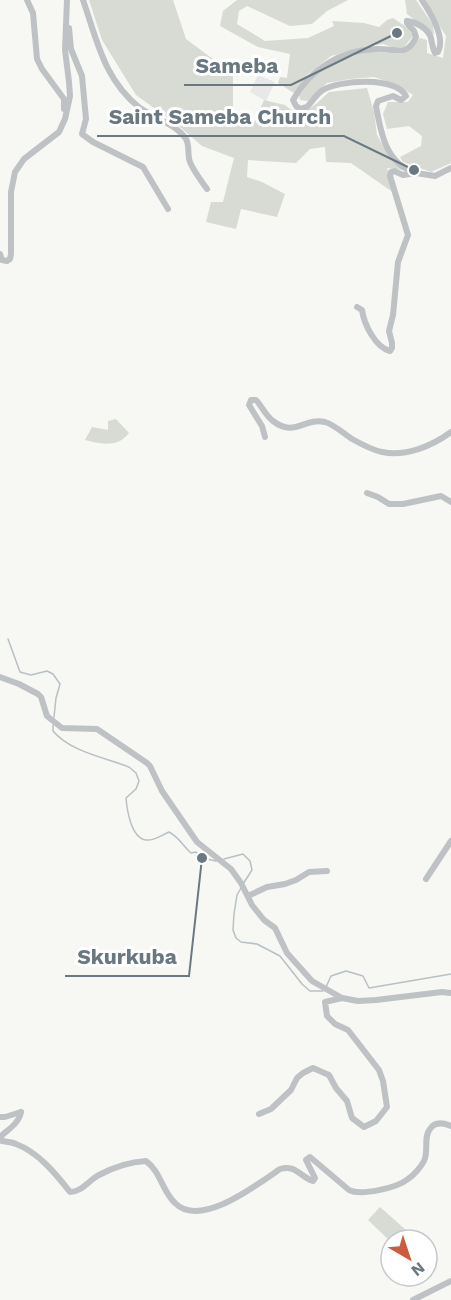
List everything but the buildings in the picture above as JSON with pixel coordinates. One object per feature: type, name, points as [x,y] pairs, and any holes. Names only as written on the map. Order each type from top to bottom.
[{"type":"street","points":[[27,0],[33,13],[37,59],[64,99],[65,119]]},
{"type":"street","points":[[83,0],[101,57],[112,77],[140,108],[172,127],[185,139],[193,170],[207,189]]},
{"type":"street","points":[[416,174],[404,170],[396,162],[383,140],[376,106],[378,101],[393,96],[401,100],[405,98],[403,91],[395,86],[376,81],[338,85],[321,90],[307,107],[300,109],[293,100],[320,67],[338,57],[370,49],[386,48],[404,51],[416,37],[414,31],[406,23],[407,21],[416,23],[425,29],[430,37],[433,50],[435,53],[438,52],[440,47],[435,23],[422,0]]},
{"type":"street","points":[[0,254],[4,261],[10,259],[11,192],[15,172],[24,159],[59,132],[65,119],[70,96],[65,50],[68,2]]},
{"type":"street","points":[[68,2],[71,49],[82,76],[86,119],[82,134],[93,142],[143,166],[168,209]]},
{"type":"street","points":[[357,307],[362,310],[363,317],[375,339],[385,350],[390,351],[392,343],[389,331],[393,315],[398,262],[408,235],[390,176],[391,172],[435,176],[451,168]]},
{"type":"street","points":[[265,437],[262,426],[249,405],[251,400],[256,399],[270,419],[278,425],[290,429],[314,421],[328,423],[350,438],[382,452],[414,451],[429,446],[451,432]]},
{"type":"street","points":[[367,493],[378,496],[389,504],[403,504],[441,496],[451,502]]},
{"type":"street","points":[[0,677],[38,694],[43,702],[46,716],[62,728],[97,729],[147,763],[162,791],[197,842],[231,869],[252,905],[264,920],[275,928],[287,953],[312,981],[342,998],[358,1001],[451,993]]},
{"type":"street","points":[[426,879],[451,841]]},
{"type":"street","points":[[248,896],[267,887],[296,880],[309,872],[327,871]]},
{"type":"street","points":[[259,1114],[271,1108],[291,1090],[297,1078],[313,1068],[329,1075],[347,1101],[352,1118],[364,1127],[376,1121],[387,1107],[379,1070],[348,1030],[335,1024],[327,1016],[325,1002],[342,998]]},
{"type":"street","points":[[0,1116],[21,1112],[17,1121],[1,1136],[2,1141],[17,1144],[28,1150],[42,1161],[70,1192],[83,1187],[110,1169],[131,1162],[146,1161],[156,1170],[177,1206],[187,1210],[204,1211],[226,1204],[286,1167],[314,1181],[315,1178],[306,1160],[310,1157],[355,1193],[382,1190],[409,1179],[424,1161],[427,1150],[427,1132],[431,1126],[440,1123],[451,1126]]},
{"type":"street","points":[[413,1300],[451,1281]]},
{"type":"shaded area","points":[[89,0],[173,0],[186,39],[233,74],[233,111],[253,125],[264,100],[285,105],[299,116],[329,92],[367,88],[374,112],[377,135],[390,158],[403,170],[387,168],[394,193],[351,163],[326,162],[325,147],[310,149],[296,163],[248,160],[247,177],[285,194],[277,217],[241,209],[236,229],[206,222],[211,202],[223,202],[234,158],[202,146],[136,95],[102,40]]},
{"type":"shaded area","points":[[237,0],[348,0],[327,11],[312,24],[290,26],[247,6],[239,11],[237,24],[265,41],[308,38],[334,26],[332,21],[364,23],[379,27],[393,18],[408,28],[413,36],[404,47],[395,48],[383,44],[331,56],[307,75],[294,93],[278,83],[280,77],[287,78],[290,54],[258,47],[220,26],[223,11]]},
{"type":"shaded area","points":[[405,0],[416,0],[433,25],[434,35],[407,14]]},
{"type":"shaded area","points":[[426,0],[451,0],[451,163],[431,172],[403,162],[400,157],[421,146],[422,136],[409,126],[387,129],[383,114],[388,102],[408,102],[413,95],[395,84],[374,77],[350,79],[327,83],[308,101],[300,100],[299,94],[318,72],[340,59],[372,51],[401,54],[420,38],[427,40],[427,53],[443,58],[446,36]]},
{"type":"shaded area","points":[[258,75],[275,82],[266,101],[250,92]]},
{"type":"shaded area","points":[[116,419],[129,433],[125,438],[108,444],[85,440],[92,427],[108,430],[108,421]]},
{"type":"shaded area","points":[[380,1207],[404,1228],[379,1228],[379,1231],[368,1220]]},
{"type":"waterway","points":[[8,639],[20,672],[31,675],[47,671],[53,674],[60,684],[54,717]]},
{"type":"waterway","points":[[53,725],[53,731],[69,744],[129,767],[136,773],[139,781],[136,789],[126,798],[133,829],[141,838],[152,840],[169,832],[191,853],[196,852],[202,858],[216,861]]},
{"type":"waterway","points":[[224,859],[243,854],[250,861],[252,870],[243,884]]},
{"type":"waterway","points":[[241,888],[237,895],[234,914],[233,930],[236,938],[241,942],[257,944],[280,956],[310,991],[323,991]]},
{"type":"waterway","points":[[326,987],[331,976],[346,971],[363,976],[369,988],[451,974]]},
{"type":"place","name":"Sameba","points":[[397,33]]},
{"type":"place","name":"Saint Sameba Church","points":[[414,170]]},
{"type":"place","name":"Skurkuba","points":[[202,858]]}]
